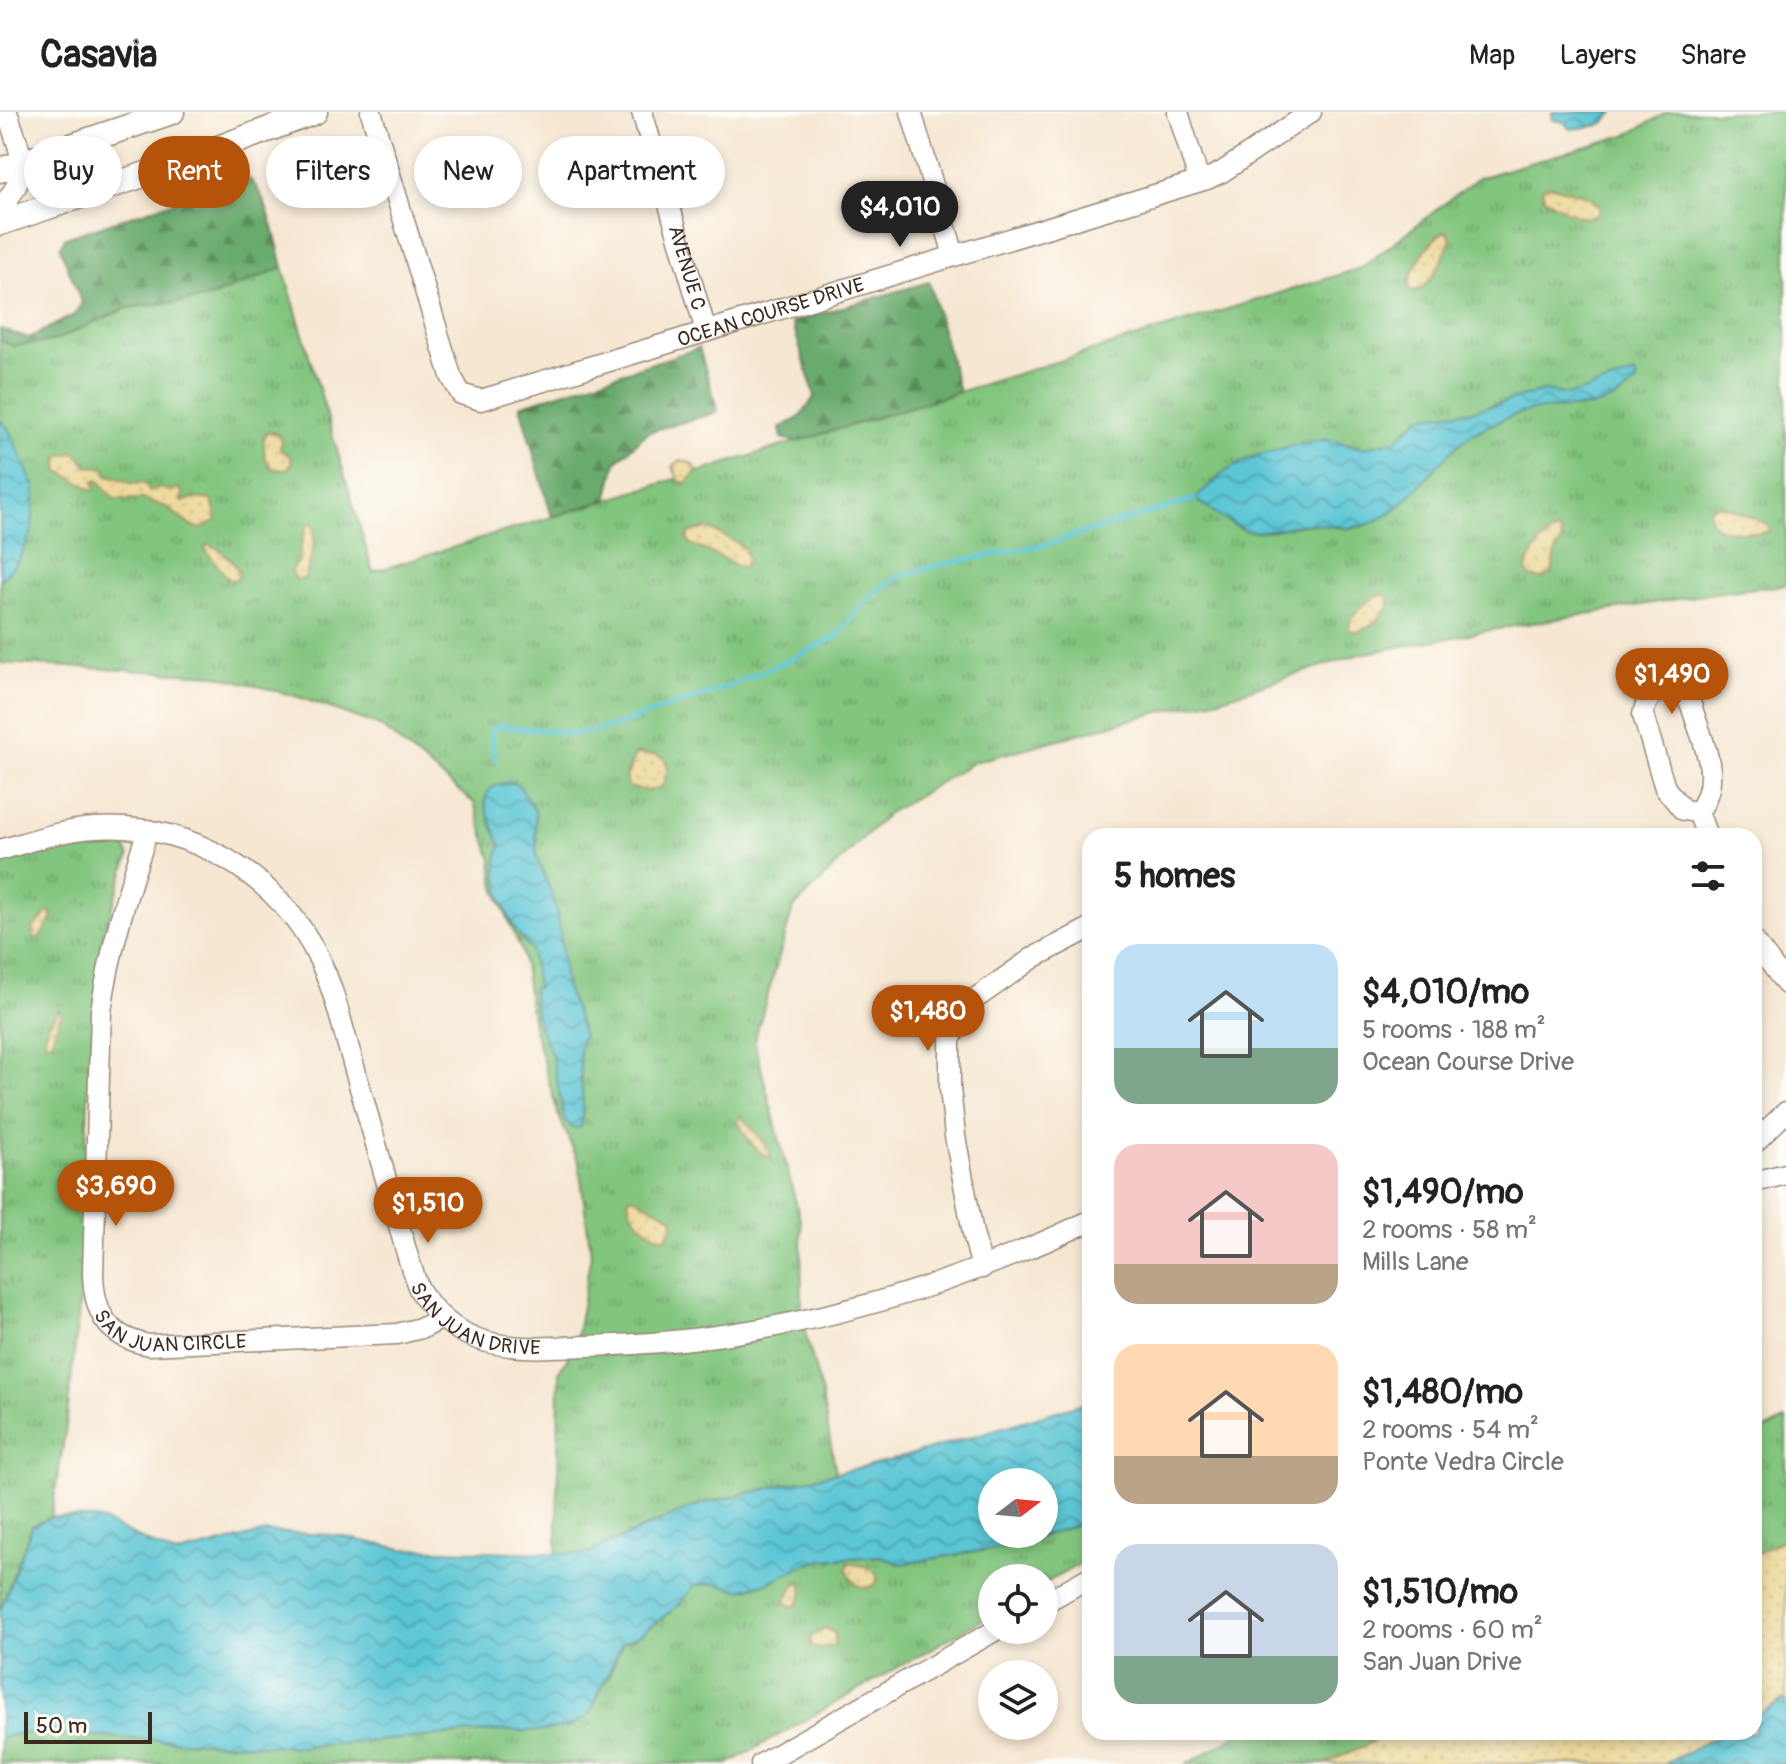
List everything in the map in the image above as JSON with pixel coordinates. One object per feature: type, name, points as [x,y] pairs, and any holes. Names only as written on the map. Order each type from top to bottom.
[{"type":"main road","points":[[12,166],[172,112]]},
{"type":"main road","points":[[122,182],[315,112]]},
{"type":"main road","points":[[0,223],[46,208]]},
{"type":"street","points":[[0,209],[22,178],[12,166],[7,112]]},
{"type":"street","name":"OCEAN COURSE DRIVE","points":[[371,112],[451,376],[461,394],[481,400],[1199,181],[1222,172],[1311,112]]},
{"type":"street","name":"AVENUE C","points":[[642,112],[706,331]]},
{"type":"street","points":[[911,112],[954,255]]},
{"type":"street","points":[[1178,112],[1199,181]]},
{"type":"street","points":[[1698,812],[1683,810],[1665,788],[1643,715],[1645,703],[1652,694],[1663,689],[1678,691],[1686,696],[1712,776],[1710,790],[1698,812],[1704,828]]},
{"type":"street","name":"SAN JUAN DRIVE","points":[[0,850],[79,830],[120,827],[148,830],[188,841],[237,864],[262,883],[303,931],[330,986],[414,1277],[426,1299],[442,1318],[464,1333],[501,1344],[622,1346],[747,1332],[825,1316],[920,1290],[982,1268],[1082,1224]]},
{"type":"street","name":"SAN JUAN CIRCLE","points":[[148,830],[118,923],[101,1011],[93,1293],[104,1321],[124,1338],[149,1345],[397,1334],[425,1327],[442,1318]]},
{"type":"street","points":[[982,1268],[955,1136],[950,1088],[950,1040],[969,1003],[1033,958],[1082,932]]},
{"type":"street","points":[[1762,952],[1786,984]]},
{"type":"street","points":[[1762,1135],[1786,1112]]},
{"type":"street","points":[[1762,1180],[1786,1174]]},
{"type":"street","points":[[1058,1595],[1082,1582]]},
{"type":"street","points":[[761,1764],[978,1640]]},
{"type":"green space","points":[[1668,112],[1786,112],[1786,585],[1726,591],[1360,654],[1216,700],[1159,712],[974,762],[887,814],[793,909],[754,1041],[801,1223],[802,1320],[821,1391],[836,1473],[697,1505],[586,1554],[557,1555],[559,1371],[575,1346],[591,1254],[579,1163],[558,1114],[533,1025],[522,952],[495,888],[492,860],[474,803],[380,726],[299,697],[216,675],[0,663],[0,339],[12,346],[93,322],[127,308],[208,298],[283,267],[373,572],[1361,268],[1478,178],[1629,134]]},
{"type":"green space","points":[[250,180],[266,206],[283,267],[208,298],[127,308],[53,341],[12,346],[0,339],[0,329],[29,338],[74,315],[82,303],[60,247],[65,238],[155,208],[250,208]]},
{"type":"green space","points":[[929,282],[959,392],[797,442],[782,438],[780,428],[799,418],[815,396],[792,322]]},
{"type":"green space","points":[[699,348],[718,412],[648,432],[616,462],[607,500],[552,517],[520,406]]},
{"type":"green space","points":[[84,839],[123,840],[129,857],[103,935],[89,1072],[80,1299],[66,1426],[51,1517],[32,1526],[0,1611],[0,862]]},
{"type":"green space","points":[[1786,1419],[1786,1538],[1762,1551],[1762,1431]]},
{"type":"green space","points":[[1082,1523],[1082,1563],[1058,1576],[1058,1564],[978,1564],[978,1622],[728,1764],[0,1764],[0,1738],[22,1733],[301,1747],[497,1731],[544,1731],[571,1726],[609,1676],[622,1643],[661,1619],[694,1586],[713,1583],[748,1589],[823,1560],[881,1556],[900,1564],[997,1548],[1058,1548],[1058,1531]]},
{"type":"green space","points":[[1228,1740],[1376,1740],[1325,1764],[1187,1764]]},
{"type":"sand","points":[[1550,185],[1587,196],[1599,206],[1599,213],[1586,217],[1564,210],[1544,198],[1542,188]]},
{"type":"sand","points":[[1446,231],[1451,238],[1435,272],[1423,287],[1410,290],[1412,275],[1421,257],[1433,240]]},
{"type":"sand","points":[[268,432],[278,434],[280,450],[290,456],[292,464],[286,470],[273,469],[265,458],[263,437]]},
{"type":"sand","points":[[76,452],[87,466],[105,468],[107,474],[131,483],[145,484],[150,492],[159,487],[170,491],[179,488],[183,502],[193,498],[212,500],[217,520],[201,529],[188,524],[166,507],[142,499],[114,499],[98,480],[93,481],[96,487],[93,490],[58,470],[58,456]]},
{"type":"sand","points":[[681,460],[693,464],[697,471],[686,483],[679,481],[673,466]]},
{"type":"sand","points":[[1714,506],[1726,506],[1767,524],[1770,530],[1758,533],[1720,528],[1710,517],[1709,510]]},
{"type":"sand","points":[[308,523],[313,524],[312,552],[304,579],[296,580],[291,571],[299,561]]},
{"type":"sand","points":[[708,528],[744,548],[748,559],[744,567],[737,567],[690,544],[687,538],[690,532]]},
{"type":"sand","points":[[1556,531],[1560,532],[1562,540],[1552,573],[1542,579],[1530,577],[1526,571],[1533,553],[1541,542]]},
{"type":"sand","points":[[208,544],[221,551],[236,566],[239,570],[237,579],[229,580],[207,552],[205,548]]},
{"type":"sand","points":[[1383,594],[1389,598],[1390,606],[1381,616],[1367,628],[1349,630],[1352,618],[1360,608]]},
{"type":"sand","points":[[636,754],[657,755],[665,759],[668,769],[662,787],[647,791],[628,787],[626,777]]},
{"type":"sand","points":[[48,912],[52,913],[53,918],[39,938],[34,938],[32,929]]},
{"type":"sand","points":[[59,1009],[61,1015],[51,1042],[46,1044],[46,1030]]},
{"type":"sand","points":[[741,1116],[766,1144],[771,1158],[756,1149],[748,1138],[738,1122]]},
{"type":"sand","points":[[629,1197],[635,1197],[672,1217],[673,1226],[666,1238],[640,1223],[631,1210]]},
{"type":"sand","points":[[1786,1538],[1786,1699],[1762,1712],[1762,1551]]},
{"type":"sand","points":[[848,1563],[873,1571],[878,1578],[875,1585],[862,1587],[855,1582],[847,1570]]},
{"type":"sand","points":[[801,1581],[803,1593],[797,1606],[788,1605],[786,1601],[792,1587]]},
{"type":"sand","points":[[824,1628],[835,1633],[834,1646],[811,1647],[810,1638]]},
{"type":"sand","points":[[1376,1740],[1710,1740],[1665,1764],[1325,1764]]},
{"type":"water","points":[[1552,112],[1614,112],[1602,125],[1571,129],[1564,122],[1553,120]]},
{"type":"water","points":[[1635,374],[1637,382],[1622,395],[1606,402],[1576,408],[1529,411],[1473,434],[1458,445],[1401,504],[1369,524],[1345,528],[1305,524],[1247,531],[1195,499],[1223,473],[1249,458],[1298,444],[1327,439],[1362,448],[1396,440],[1421,416],[1471,411],[1543,391],[1570,395]]},
{"type":"water","points":[[0,420],[8,428],[35,488],[32,532],[18,561],[0,581]]},
{"type":"water","points":[[512,782],[520,787],[535,811],[537,858],[552,895],[559,924],[565,985],[583,1036],[579,1050],[583,1105],[581,1127],[572,1128],[564,1119],[552,1055],[538,1025],[532,989],[537,987],[531,949],[515,929],[502,901],[499,886],[497,871],[501,845],[488,815],[486,797],[498,785]]},
{"type":"water","points":[[1082,1403],[1080,1524],[1058,1531],[1058,1468],[978,1468],[978,1548],[998,1548],[900,1564],[881,1556],[823,1560],[801,1566],[768,1583],[740,1590],[713,1583],[694,1586],[680,1604],[640,1635],[622,1643],[589,1715],[571,1726],[544,1731],[497,1731],[301,1747],[22,1733],[0,1738],[0,1611],[32,1526],[51,1517],[103,1521],[175,1555],[267,1532],[334,1535],[403,1549],[586,1554],[697,1505],[900,1458]]},
{"type":"water","points":[[1786,1699],[1786,1764],[1665,1764],[1710,1740],[1762,1740],[1762,1712]]},
{"type":"waterway","points":[[495,760],[491,730],[498,726],[579,734],[613,726],[719,690],[792,659],[837,636],[866,600],[897,577],[925,568],[1047,544],[1195,499]]}]
